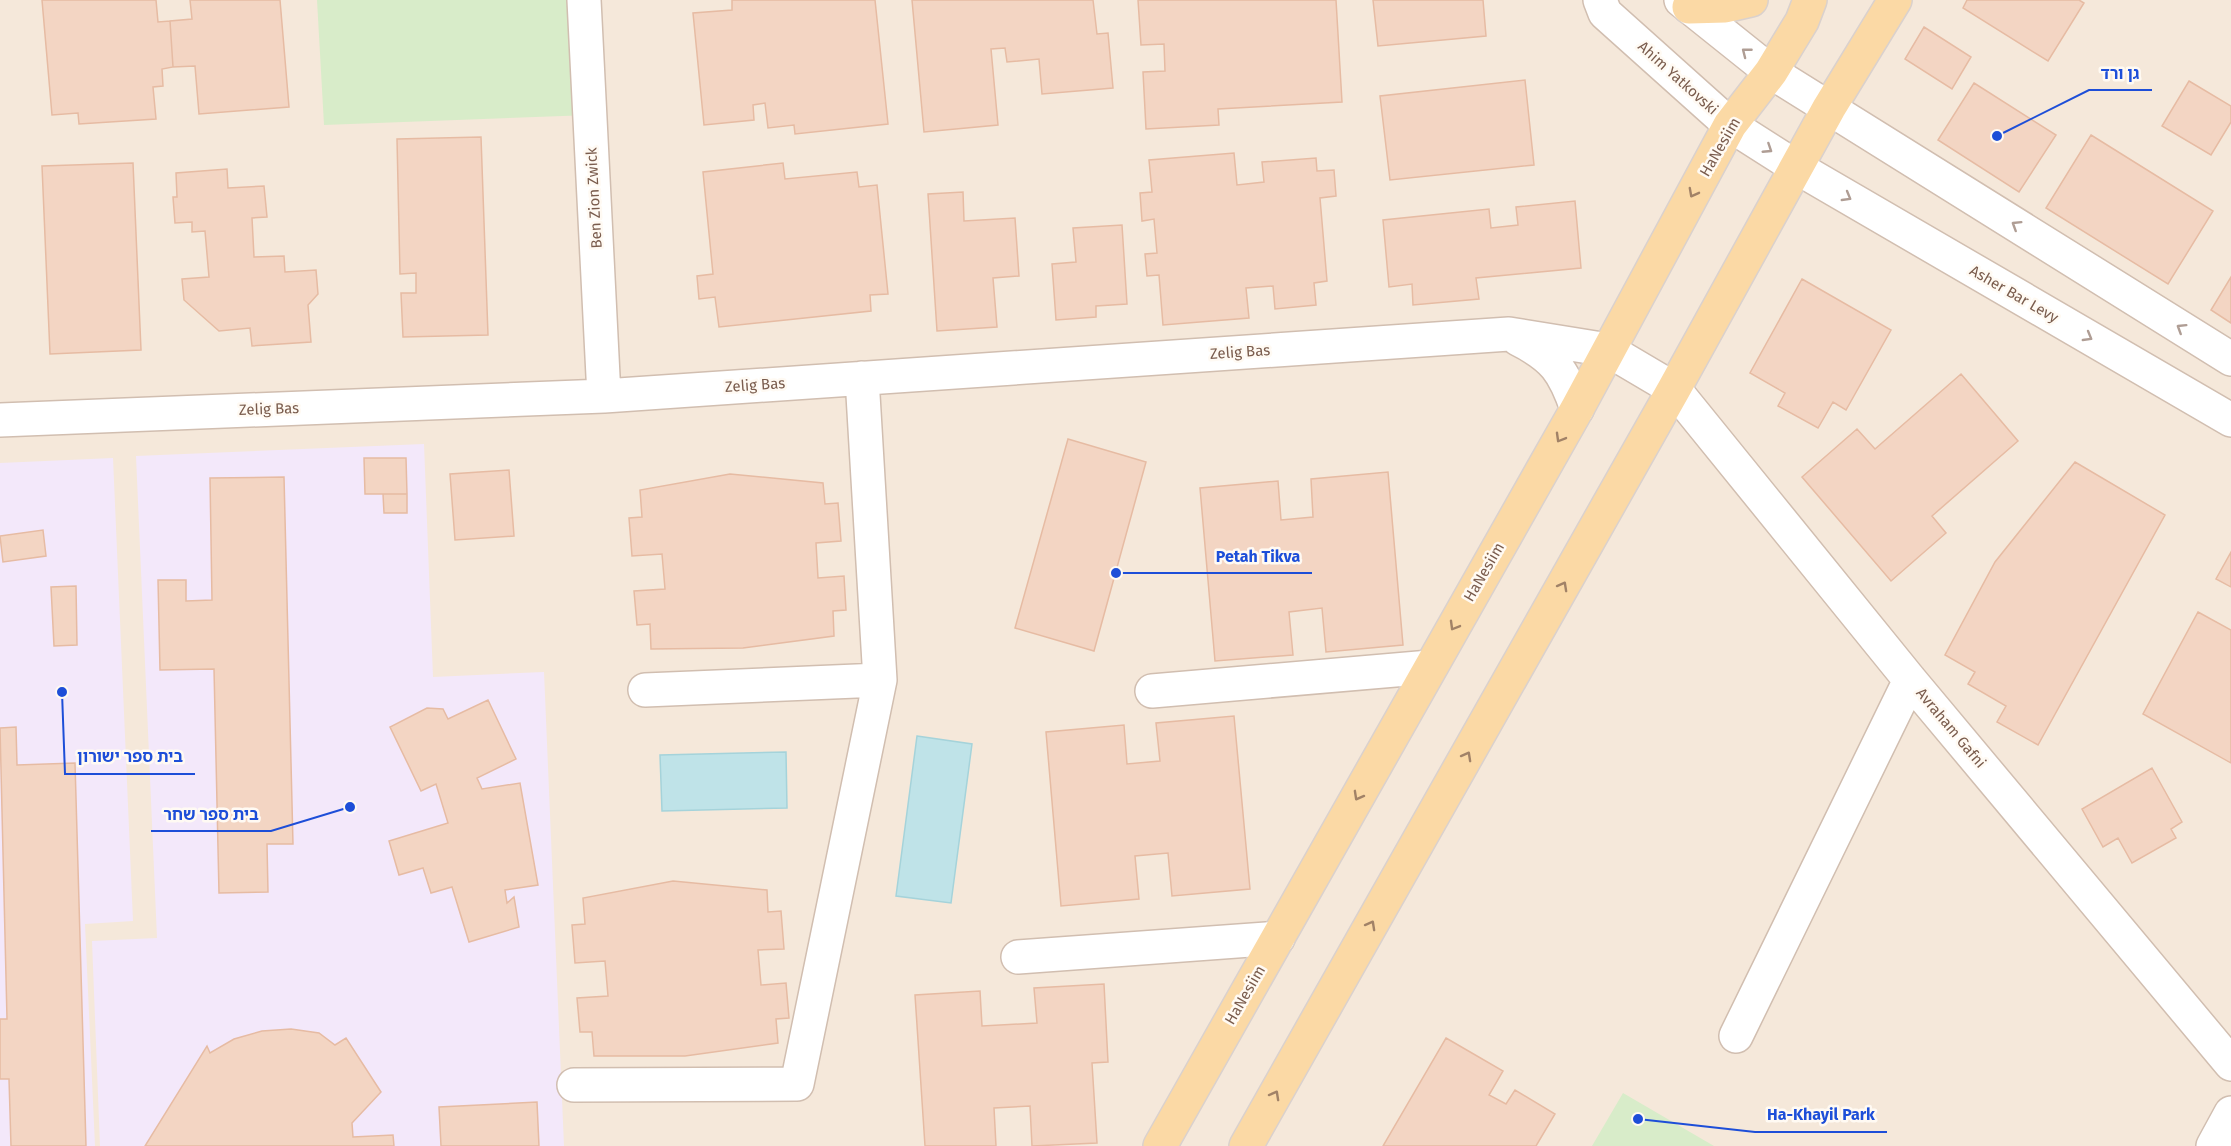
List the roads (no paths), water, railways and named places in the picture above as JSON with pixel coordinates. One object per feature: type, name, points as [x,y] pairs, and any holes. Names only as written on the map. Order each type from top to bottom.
[{"type":"main road","points":[[1685,3],[1725,6],[1751,0]]},
{"type":"main road","name":"HaNesiim","points":[[1160,1146],[1577,409],[1730,125],[1772,72],[1802,21],[1810,0]]},
{"type":"main road","points":[[1246,1146],[1674,389],[1829,108],[1895,0]]},
{"type":"street","name":"Ben Zion Zwick","points":[[584,0],[604,396]]},
{"type":"street","name":"Ahim Yatkovski","points":[[1600,0],[1605,13],[1730,125],[1796,167]]},
{"type":"street","points":[[1685,3],[1772,72],[2231,359]]},
{"type":"street","name":"Asher Bar Levy","points":[[1796,167],[2231,420]]},
{"type":"street","name":"Zelig Bas","points":[[0,420],[604,396],[1509,334],[1608,350],[1674,389]]},
{"type":"street","points":[[1509,334],[1542,351],[1556,366],[1569,385],[1577,409]]},
{"type":"street","points":[[574,1085],[797,1084],[880,680],[862,378]]},
{"type":"street","name":"Avraham Gafni","points":[[1674,389],[1911,680],[2231,1064]]},
{"type":"street","points":[[1152,691],[1431,667]]},
{"type":"street","points":[[645,690],[880,680]]},
{"type":"street","points":[[1736,1036],[1911,680]]},
{"type":"street","points":[[1017,957],[1278,938]]},
{"type":"street","points":[[2213,1146],[2231,1113]]},
{"type":"water","points":[[917,736],[972,744],[951,903],[896,896]]},
{"type":"water","points":[[786,752],[787,808],[662,811],[660,755]]},
{"type":"place","name":"גן ורד","points":[[1997,136]]},
{"type":"place","name":"Petah Tikva","points":[[1116,573]]},
{"type":"place","name":"בית ספר ישורון","points":[[62,692]]},
{"type":"place","name":"בית ספר שחר","points":[[350,807]]},
{"type":"place","name":"Ha-Khayil Park","points":[[1638,1119]]}]
